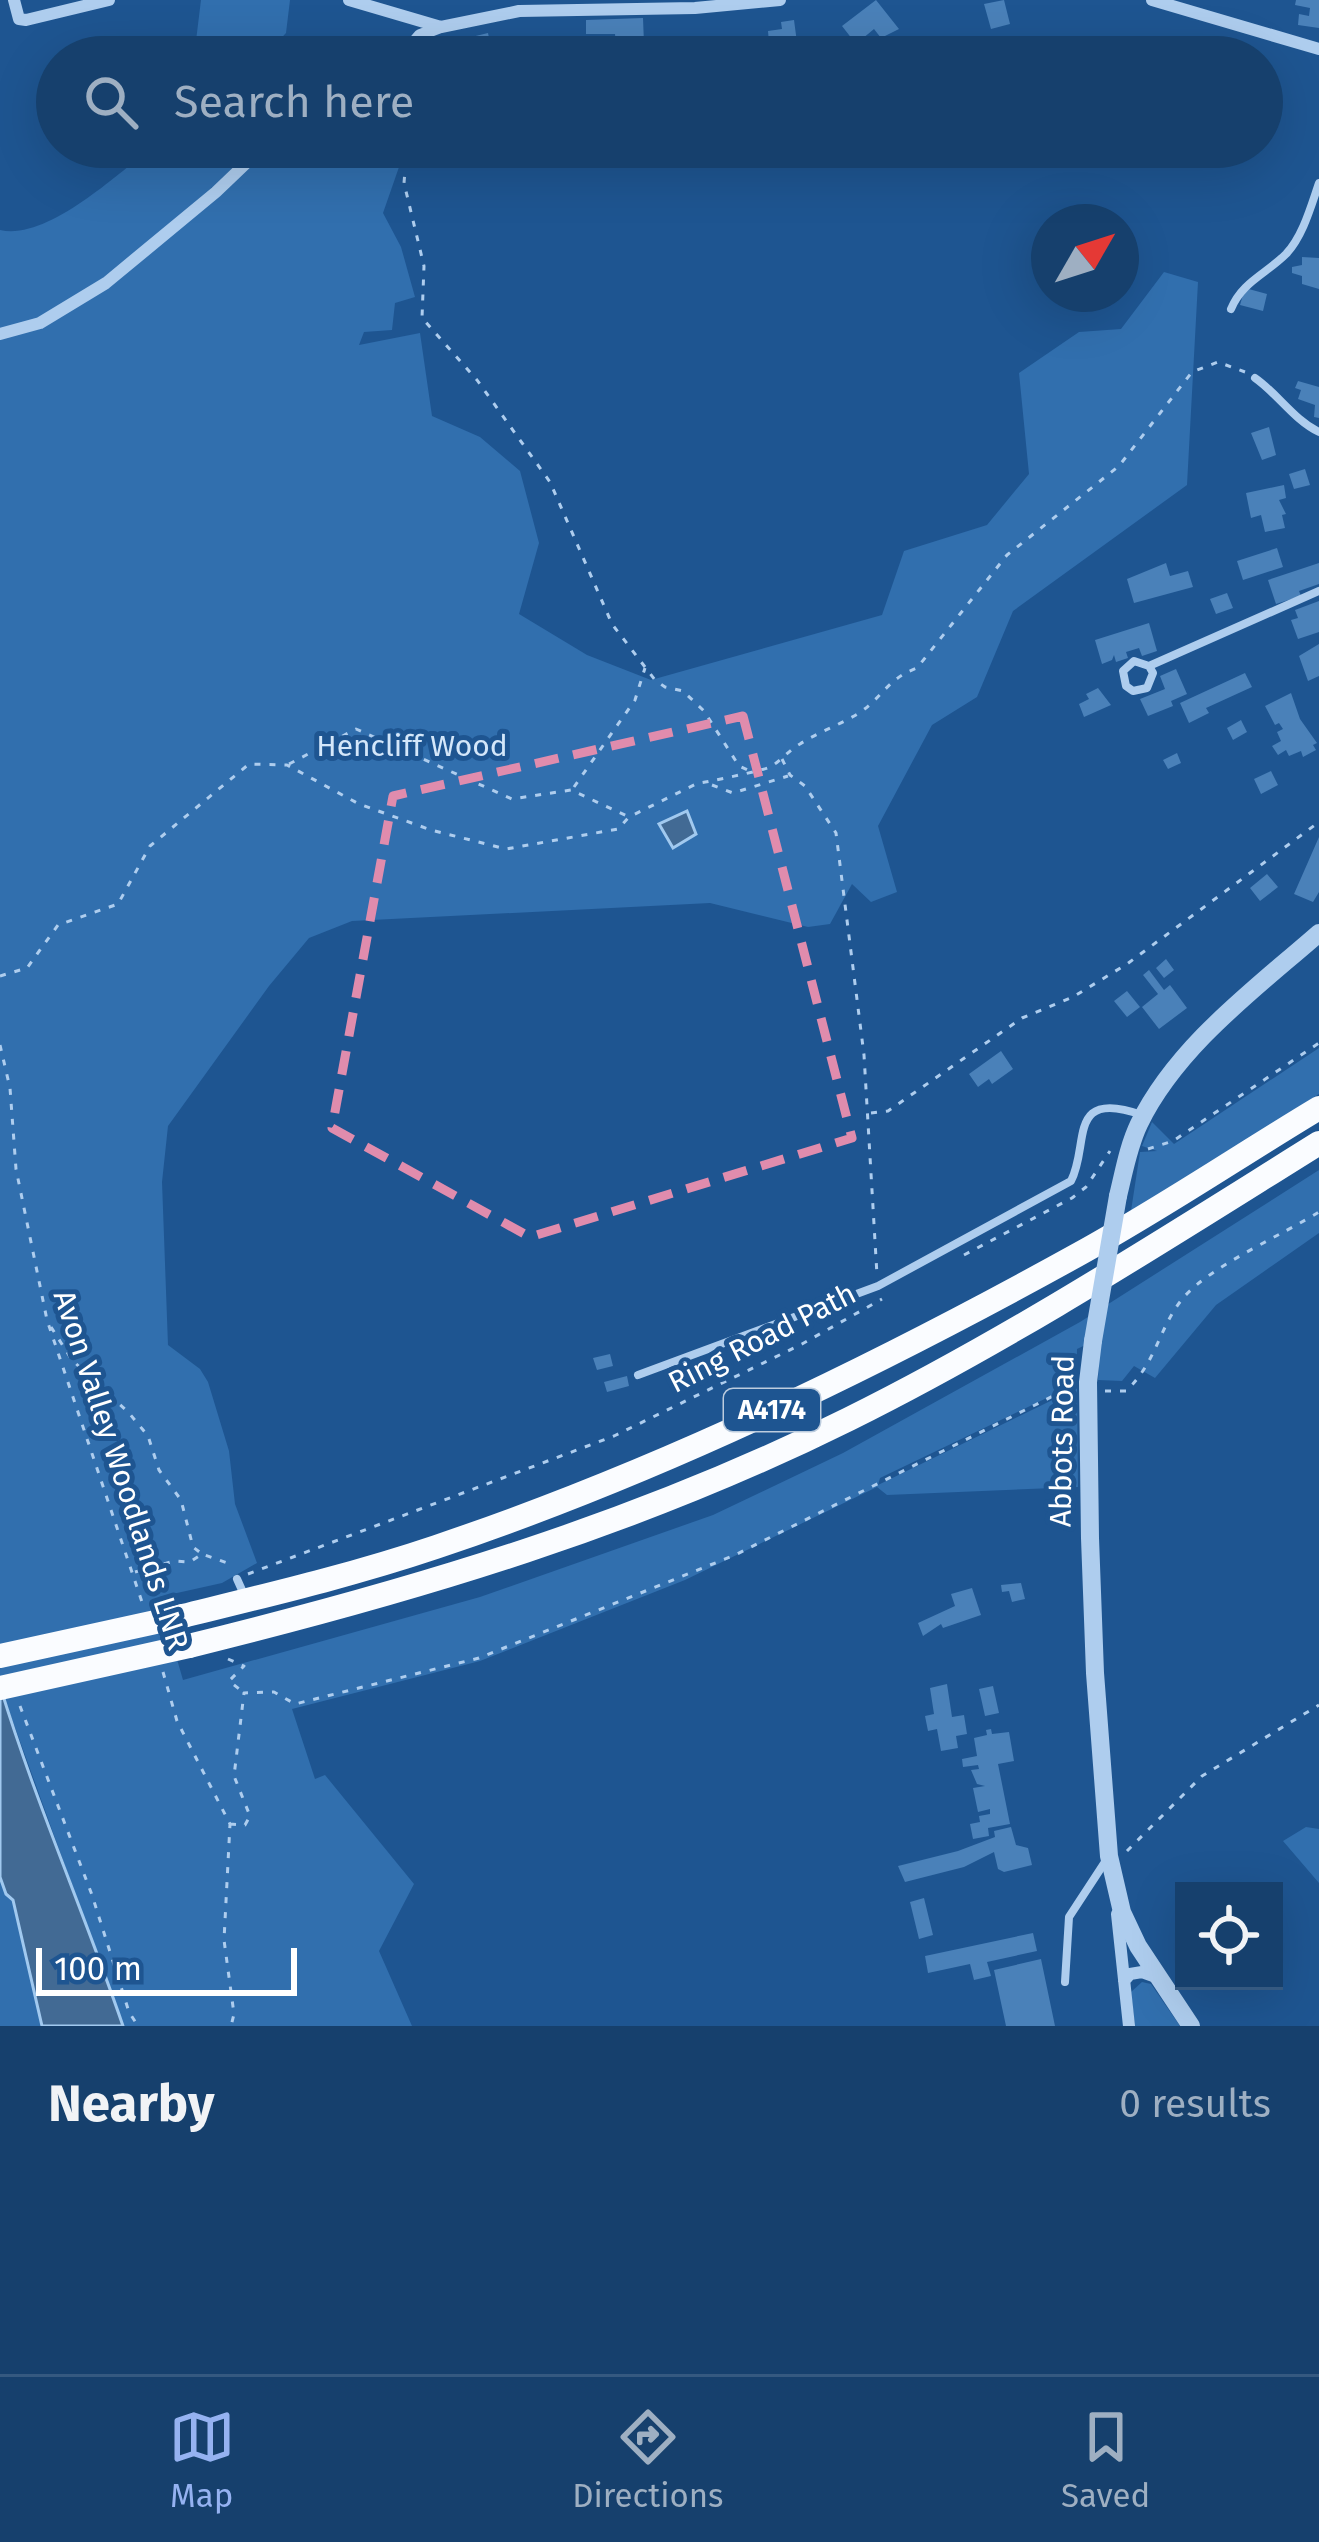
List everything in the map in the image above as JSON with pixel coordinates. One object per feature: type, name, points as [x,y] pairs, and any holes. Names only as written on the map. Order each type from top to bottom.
[{"type":"highway","name":"A4174","points":[[0,1656],[183,1616],[243,1585],[394,1560],[546,1507],[819,1389],[1082,1253],[1319,1108]]},
{"type":"highway","name":"A4174","points":[[9,1694],[476,1570],[694,1490],[930,1378],[1070,1298],[1319,1143]]},
{"type":"street","points":[[14,0],[19,19],[26,20],[109,0]]},
{"type":"street","points":[[349,0],[441,27]]},
{"type":"street","points":[[419,36],[518,11],[780,0]]},
{"type":"street","points":[[1152,0],[1275,36]]},
{"type":"street","points":[[1283,38],[1319,49]]},
{"type":"street","points":[[0,334],[40,322],[106,283],[242,168]]},
{"type":"street","name":"Abbots Road","points":[[1191,2026],[1156,1977],[1123,1912],[1109,1856],[1095,1673],[1088,1387],[1093,1341],[1118,1196],[1129,1148],[1144,1116],[1183,1060],[1228,1013],[1319,933]]},
{"type":"street","points":[[1113,1883],[1129,2026]]},
{"type":"street","points":[[1124,1981],[1142,1972],[1156,1977]]},
{"type":"lane","points":[[1231,309],[1242,288],[1286,253],[1299,236],[1319,183]]},
{"type":"lane","points":[[1255,379],[1319,432]]},
{"type":"lane","points":[[1253,392],[1270,388]]},
{"type":"lane","points":[[1149,666],[1153,673],[1148,688],[1140,691],[1126,686],[1123,671],[1135,661],[1149,666],[1319,591]]},
{"type":"lane","points":[[638,1375],[878,1286],[1071,1181],[1078,1166],[1079,1133],[1094,1115],[1114,1108],[1144,1116]]},
{"type":"lane","points":[[1065,1982],[1069,1917],[1109,1856]]},
{"type":"path","points":[[405,168],[404,183],[424,266],[422,318],[477,380],[550,482],[612,624],[655,680],[682,691],[704,711],[739,766],[755,773]]},
{"type":"path","points":[[710,784],[783,761],[798,744],[862,711],[895,676],[917,668],[1007,555],[1119,466],[1192,372],[1218,362],[1255,379]]},
{"type":"path","points":[[572,790],[635,700],[646,666]]},
{"type":"path","points":[[286,765],[356,729],[512,799],[572,790],[629,817]]},
{"type":"path","points":[[783,761],[836,833],[869,1113],[878,1286]]},
{"type":"path","points":[[0,976],[27,968],[58,925],[118,904],[150,846],[249,764],[286,765],[359,804],[431,830],[506,849],[618,829],[629,817],[698,783],[733,793],[790,775]]},
{"type":"path","points":[[869,1113],[889,1111],[1022,1018],[1073,997],[1127,964],[1319,822]]},
{"type":"path","points":[[957,1259],[1072,1198],[1109,1151],[1159,1147],[1173,1141],[1319,1043]]},
{"type":"path","name":"Avon Valley Woodlands LNR","points":[[0,1045],[10,1088],[16,1169],[47,1320],[146,1615]]},
{"type":"path","points":[[213,1661],[232,1659],[244,1666],[229,1681],[244,1693],[274,1692],[295,1704],[479,1658],[735,1555],[1050,1395],[1088,1387],[1126,1391],[1145,1372],[1184,1297],[1215,1272],[1319,1212]]},
{"type":"path","name":"Ring Road Path","points":[[243,1585],[614,1436],[802,1344],[883,1298],[878,1286]]},
{"type":"path","points":[[47,1320],[72,1360],[148,1436],[159,1470],[181,1500],[193,1546],[226,1561],[243,1585]]},
{"type":"path","points":[[134,1573],[190,1562],[202,1554]]},
{"type":"path","name":"Avon Valley Woodlands LNR","points":[[158,1657],[177,1721],[230,1824]]},
{"type":"path","points":[[231,2026],[235,2014],[224,1940],[230,1824],[245,1825],[250,1816],[234,1776],[244,1693]]},
{"type":"path","points":[[9,1694],[92,1895],[129,2012],[138,2026]]},
{"type":"path","points":[[1109,1856],[1123,1854],[1141,1839],[1212,1768],[1319,1705]]},
{"type":"highlighted area","points":[[743,716],[852,1138],[530,1237],[332,1128],[393,796]]},
{"type":"green space","points":[[201,0],[290,0],[283,36],[197,36]]},
{"type":"green space","name":"Hencliff Wood","points":[[126,168],[399,168],[383,213],[401,247],[415,297],[395,303],[392,330],[364,332],[359,345],[420,333],[432,416],[480,437],[520,471],[539,543],[519,614],[587,655],[651,680],[882,615],[904,551],[987,525],[1029,474],[1019,373],[1079,332],[1121,329],[1139,312],[1139,305],[1164,272],[1198,282],[1187,485],[1013,611],[977,697],[932,725],[878,826],[897,892],[871,902],[852,884],[830,924],[808,927],[710,903],[352,921],[309,938],[168,1126],[162,1182],[168,1345],[200,1369],[208,1382],[229,1451],[235,1504],[257,1563],[222,1583],[159,1597],[183,1680],[480,1597],[713,1515],[843,1453],[1080,1322],[1319,1170],[1319,1233],[1216,1305],[1155,1378],[1134,1366],[1122,1381],[1098,1380],[1100,1338],[1077,1349],[1076,1384],[880,1478],[878,1485],[1077,1388],[1078,1487],[887,1495],[877,1487],[685,1580],[480,1661],[292,1709],[315,1779],[325,1775],[414,1884],[379,1951],[412,2026],[123,2026],[0,1686],[0,230],[19,231],[60,216]]},
{"type":"green space","points":[[1319,1048],[1319,1094],[1131,1211],[1140,1152],[1157,1151],[1142,1146],[1152,1122],[1174,1144]]},
{"type":"green space","points":[[1306,1827],[1319,1829],[1319,1883],[1283,1841]]},
{"type":"green space","points":[[0,1877],[13,1900],[42,2026],[0,2026]]},
{"type":"green space","points":[[1142,1982],[1151,1984],[1180,2026],[1135,2026],[1131,1992]]},
{"type":"shaded area","points":[[687,811],[696,834],[673,848],[659,824]]},
{"type":"shaded area","points":[[0,1686],[123,2026],[42,2026],[13,1900],[0,1877]]},
{"type":"building","points":[[876,0],[899,29],[885,36],[874,29],[866,36],[850,36],[842,26]]},
{"type":"building","points":[[1004,0],[1010,24],[991,29],[984,4]]},
{"type":"building","points":[[1296,0],[1319,0],[1319,28],[1298,25],[1299,14],[1309,16],[1310,8],[1295,5]]},
{"type":"building","points":[[643,18],[644,36],[586,34],[586,20]]},
{"type":"building","points":[[794,20],[796,36],[768,36],[768,31],[782,29],[781,22]]},
{"type":"building","points":[[1302,257],[1319,258],[1319,289],[1302,284],[1302,276],[1292,273],[1292,267],[1302,265]]},
{"type":"building","points":[[1245,288],[1267,294],[1263,311],[1240,305]]},
{"type":"building","points":[[1298,381],[1319,387],[1319,418],[1314,417],[1315,405],[1298,399]]},
{"type":"building","points":[[1269,427],[1276,455],[1262,460],[1251,433]]},
{"type":"building","points":[[1305,469],[1310,485],[1294,489],[1289,474]]},
{"type":"building","points":[[1284,485],[1286,498],[1279,500],[1286,514],[1282,515],[1285,528],[1265,532],[1261,515],[1251,518],[1246,493]]},
{"type":"building","points":[[1277,548],[1283,567],[1243,580],[1237,561]]},
{"type":"building","points":[[1166,563],[1170,576],[1188,571],[1193,587],[1134,603],[1127,579]]},
{"type":"building","points":[[1319,563],[1319,584],[1276,604],[1268,580]]},
{"type":"building","points":[[1227,593],[1233,608],[1216,614],[1210,599]]},
{"type":"building","points":[[1319,601],[1319,632],[1298,639],[1291,620],[1298,618],[1295,610]]},
{"type":"building","points":[[1149,623],[1157,651],[1142,656],[1139,648],[1126,652],[1128,658],[1116,662],[1114,655],[1102,664],[1095,640]]},
{"type":"building","points":[[1319,644],[1319,676],[1308,681],[1299,656]]},
{"type":"building","points":[[1176,669],[1187,694],[1148,716],[1140,699],[1165,689],[1160,676]]},
{"type":"building","points":[[1245,673],[1252,687],[1206,708],[1209,713],[1189,723],[1180,703]]},
{"type":"building","points":[[1098,688],[1111,705],[1084,717],[1079,704]]},
{"type":"building","points":[[1291,693],[1300,719],[1317,743],[1313,745],[1316,750],[1303,757],[1301,751],[1278,755],[1272,746],[1281,741],[1277,732],[1283,729],[1275,725],[1265,706]]},
{"type":"building","points":[[1241,720],[1247,732],[1233,740],[1227,728]]},
{"type":"building","points":[[1177,753],[1181,763],[1168,769],[1163,760]]},
{"type":"building","points":[[1271,771],[1278,785],[1261,794],[1254,779]]},
{"type":"building","points":[[1319,837],[1319,892],[1313,902],[1294,894]]},
{"type":"building","points":[[1267,874],[1278,887],[1260,901],[1250,888]]},
{"type":"building","points":[[1166,959],[1174,970],[1164,978],[1156,968]]},
{"type":"building","points":[[1149,970],[1164,990],[1170,985],[1187,1008],[1159,1029],[1142,1007],[1158,994],[1143,975]]},
{"type":"building","points":[[1127,991],[1140,1007],[1127,1017],[1114,1001]]},
{"type":"building","points":[[1001,1051],[1013,1069],[992,1084],[989,1079],[978,1087],[969,1074]]},
{"type":"building","points":[[610,1354],[613,1366],[597,1370],[593,1358]]},
{"type":"building","points":[[627,1376],[629,1386],[607,1392],[604,1382]]},
{"type":"building","points":[[1021,1583],[1025,1599],[1012,1602],[1009,1591],[1002,1592],[1001,1585]]},
{"type":"building","points":[[972,1588],[981,1615],[943,1628],[941,1624],[923,1636],[918,1623],[955,1606],[951,1594]]},
{"type":"building","points":[[947,1684],[952,1717],[964,1715],[967,1734],[956,1736],[958,1748],[941,1751],[937,1729],[928,1731],[925,1716],[934,1714],[930,1688]]},
{"type":"building","points":[[993,1686],[999,1713],[985,1716],[979,1689]]},
{"type":"building","points":[[991,1729],[992,1734],[1009,1732],[1014,1761],[998,1764],[1010,1824],[988,1828],[989,1836],[973,1839],[970,1824],[980,1822],[979,1816],[990,1814],[990,1809],[978,1812],[973,1788],[985,1786],[977,1784],[971,1770],[979,1769],[978,1765],[963,1767],[962,1759],[977,1756],[974,1738]]},
{"type":"building","points":[[1011,1827],[1016,1845],[1028,1848],[1032,1865],[1004,1872],[998,1869],[994,1852],[964,1867],[905,1882],[898,1866],[958,1851]]},
{"type":"building","points":[[924,1898],[933,1935],[919,1939],[910,1902]]},
{"type":"building","points":[[1033,1933],[1037,1951],[987,1962],[991,1976],[974,1980],[970,1964],[928,1973],[925,1956]]},
{"type":"building","points":[[1041,1959],[1055,2026],[1006,2026],[994,1970]]}]
